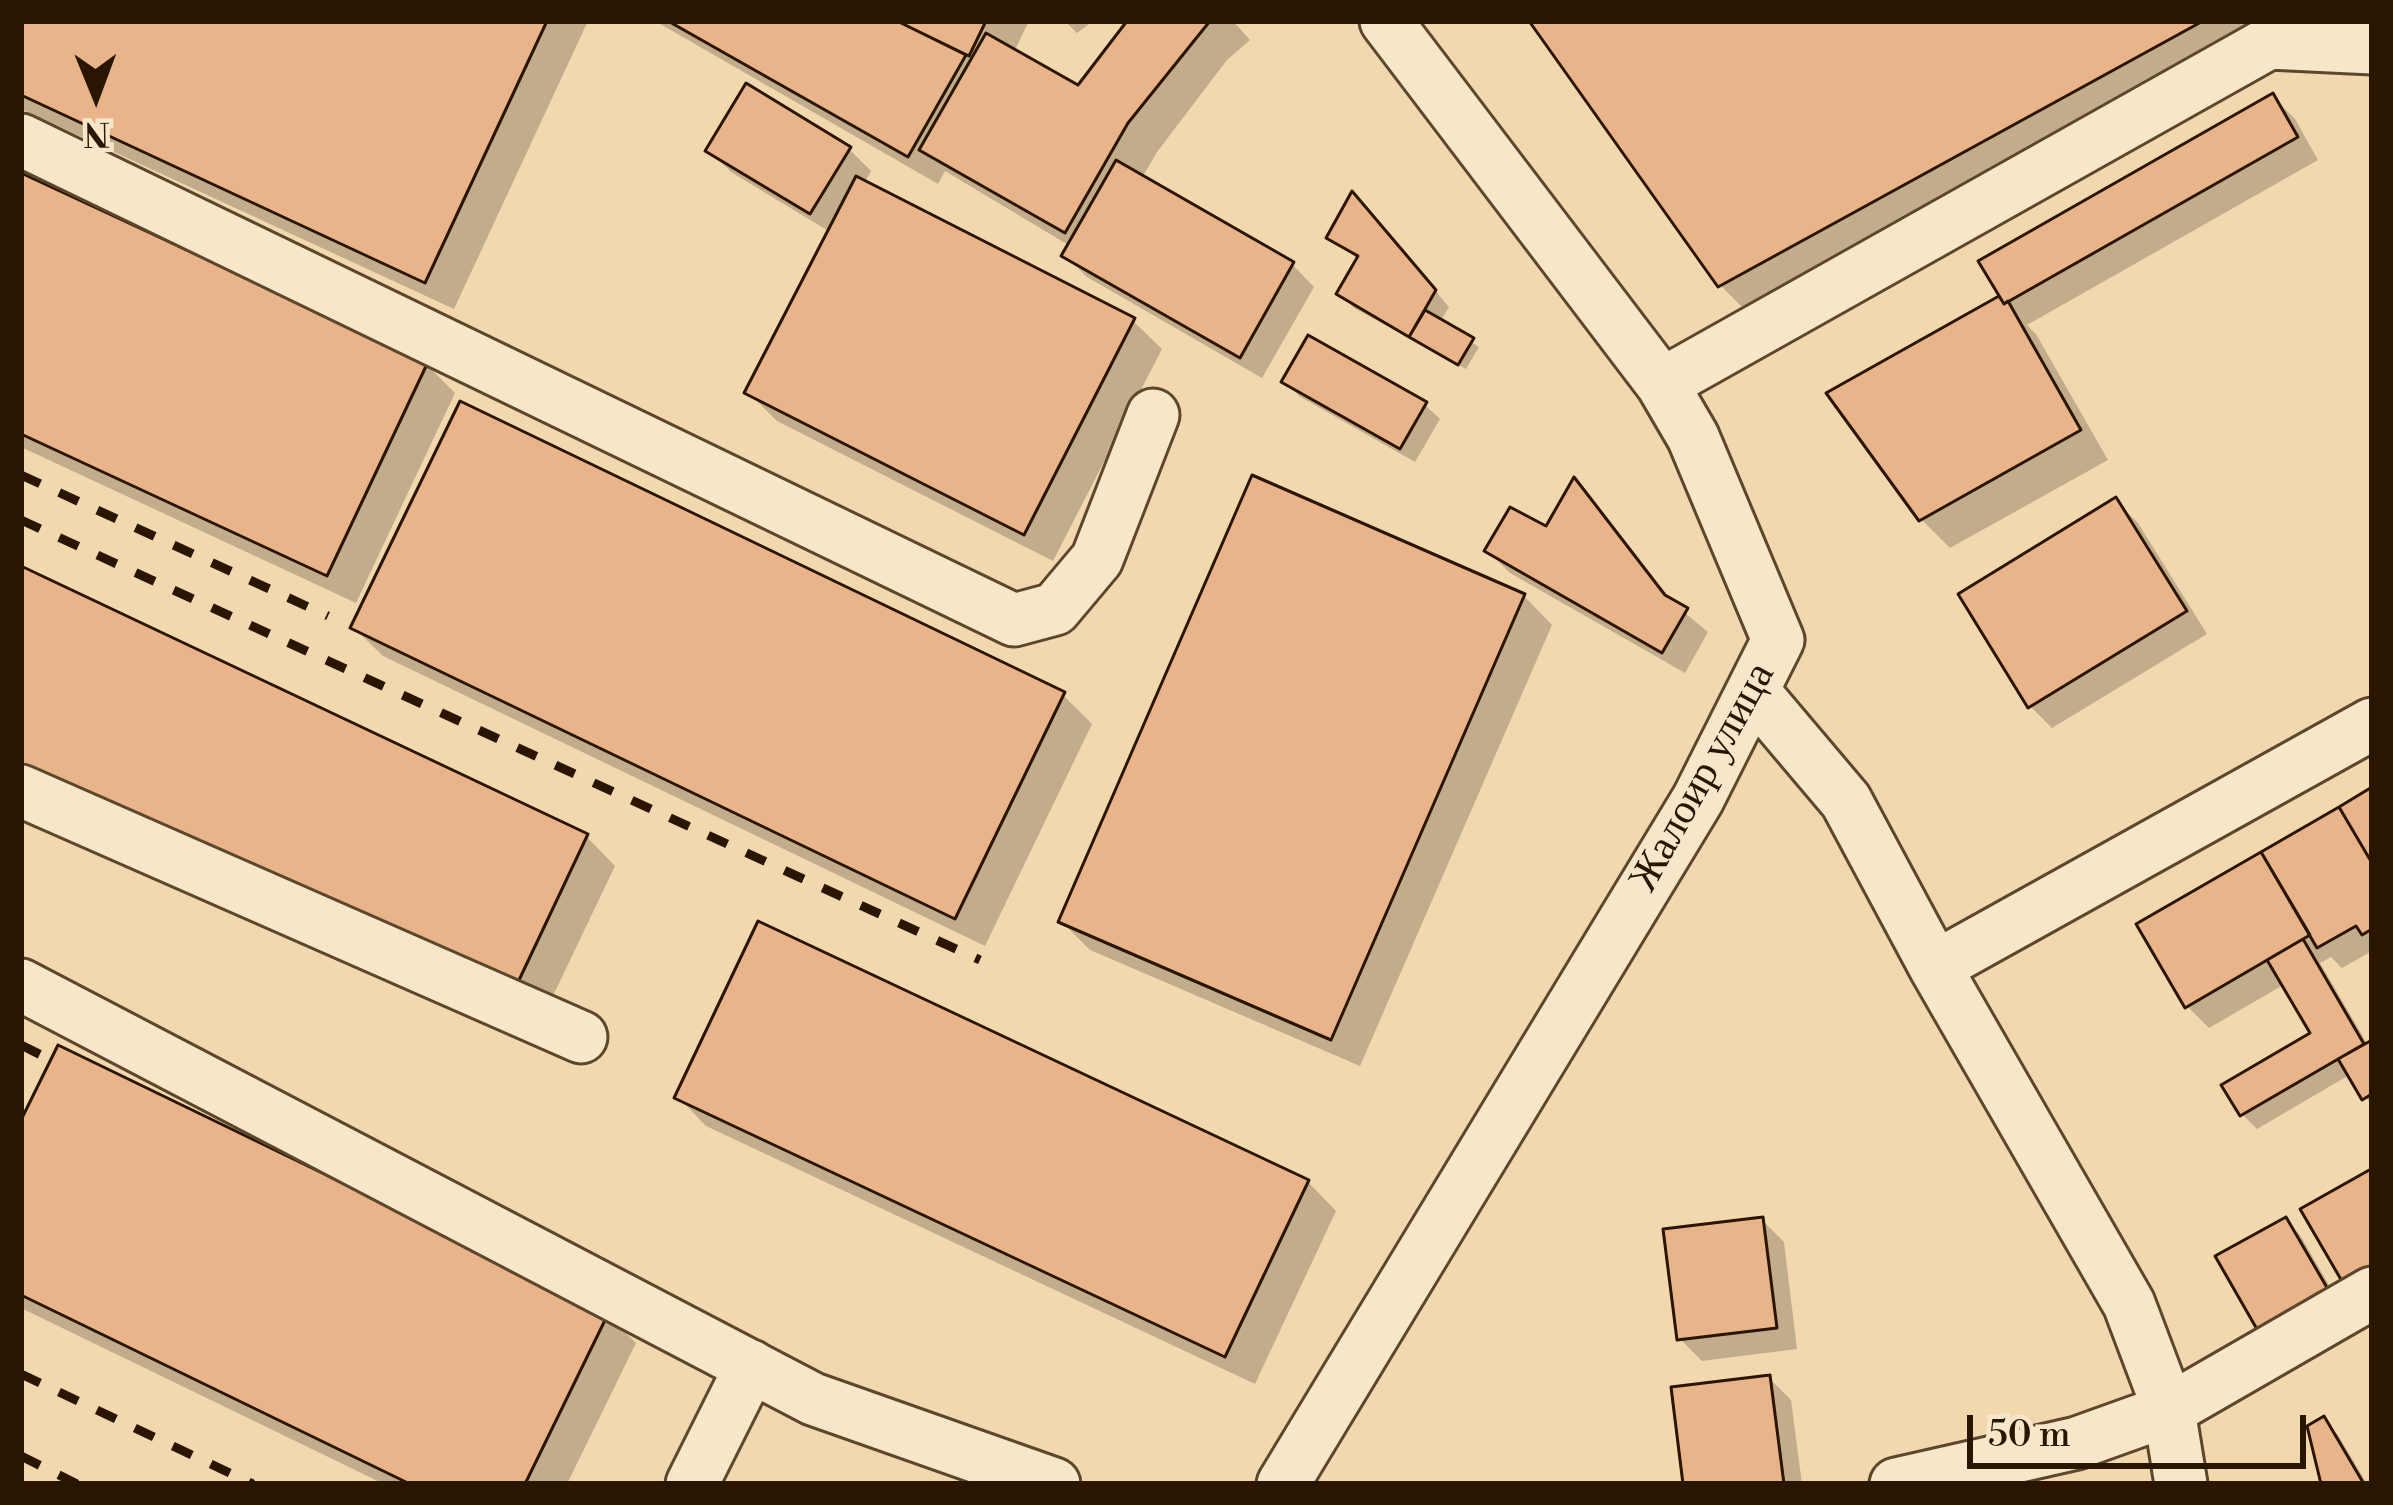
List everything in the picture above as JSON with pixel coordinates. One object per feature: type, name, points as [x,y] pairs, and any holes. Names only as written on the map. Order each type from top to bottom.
[{"type":"street","name":"Жалоир улица","points":[[1283,1484],[1698,799],[1778,640],[1693,437],[1662,384],[1386,21]]},
{"type":"street","points":[[1662,384],[2269,43],[2372,47]]},
{"type":"street","points":[[21,140],[1014,620],[1055,609],[1097,559],[1153,416]]},
{"type":"street","points":[[1753,691],[1846,801],[1935,967],[2129,1304],[2169,1410],[2181,1484]]},
{"type":"street","points":[[1935,967],[2372,724]]},
{"type":"street","points":[[21,791],[580,1037]]},
{"type":"street","points":[[21,985],[814,1399],[1054,1484]]},
{"type":"street","points":[[1896,1484],[2077,1442],[2169,1410],[2372,1293]]},
{"type":"street","points":[[692,1484],[751,1366]]},
{"type":"building","points":[[21,21],[547,21],[425,283],[21,95]]},
{"type":"building","points":[[668,21],[897,21],[966,55],[908,157]]},
{"type":"building","points":[[897,21],[986,21],[969,56]]},
{"type":"building","points":[[1127,21],[1210,21],[1128,123],[1065,233],[919,150],[986,33],[1078,85]]},
{"type":"building","points":[[1529,21],[2203,21],[1718,287]]},
{"type":"building","points":[[746,83],[851,147],[810,214],[705,151]]},
{"type":"building","points":[[2273,93],[2298,137],[2004,304],[1978,261]]},
{"type":"building","points":[[1116,160],[1294,262],[1240,358],[1061,256]]},
{"type":"building","points":[[21,173],[428,362],[327,576],[21,434]]},
{"type":"building","points":[[856,176],[1135,318],[1024,535],[744,393]]},
{"type":"building","points":[[1352,191],[1436,290],[1409,337],[1336,294],[1358,256],[1326,238]]},
{"type":"building","points":[[1999,296],[2004,304],[2008,301],[2081,430],[1919,521],[1826,393]]},
{"type":"building","points":[[1425,310],[1474,338],[1458,365],[1409,337]]},
{"type":"building","points":[[1308,335],[1427,402],[1400,449],[1281,382]]},
{"type":"building","points":[[460,401],[1065,692],[955,919],[350,628]]},
{"type":"building","points":[[1252,475],[1525,594],[1331,1040],[1058,922]]},
{"type":"building","points":[[1574,477],[1665,595],[1688,608],[1662,653],[1484,551],[1510,507],[1546,526]]},
{"type":"building","points":[[2116,497],[2187,611],[2028,708],[1958,594]]},
{"type":"building","points":[[21,566],[588,834],[512,995],[21,763]]},
{"type":"building","points":[[2372,787],[2372,863],[2339,807]]},
{"type":"building","points":[[2339,807],[2372,863],[2372,929],[2362,935],[2356,926],[2317,948],[2261,852]]},
{"type":"building","points":[[2261,852],[2310,935],[2185,1008],[2136,924]]},
{"type":"building","points":[[758,921],[1309,1180],[1225,1357],[674,1098]]},
{"type":"building","points":[[2303,939],[2364,1044],[2240,1116],[2221,1085],[2310,1033],[2267,960]]},
{"type":"building","points":[[2372,1040],[2372,1094],[2362,1100],[2338,1059]]},
{"type":"building","points":[[58,1045],[609,1312],[525,1484],[410,1484],[21,1295],[21,1120]]},
{"type":"building","points":[[2371,1169],[2372,1267],[2343,1283],[2300,1209]]},
{"type":"building","points":[[1763,1217],[1777,1328],[1677,1340],[1663,1229]]},
{"type":"building","points":[[2286,1217],[2329,1291],[2258,1331],[2215,1256]]},
{"type":"building","points":[[1770,1375],[1784,1484],[1683,1484],[1671,1387]]},
{"type":"building","points":[[2324,1416],[2364,1484],[2321,1484],[2307,1426]]},
{"type":"railway","points":[[21,475],[328,616]]},
{"type":"railway","points":[[21,520],[980,960]]},
{"type":"railway","points":[[21,1045],[51,1060]]},
{"type":"railway","points":[[21,1374],[253,1484]]},
{"type":"railway","points":[[21,1456],[77,1484]]}]
